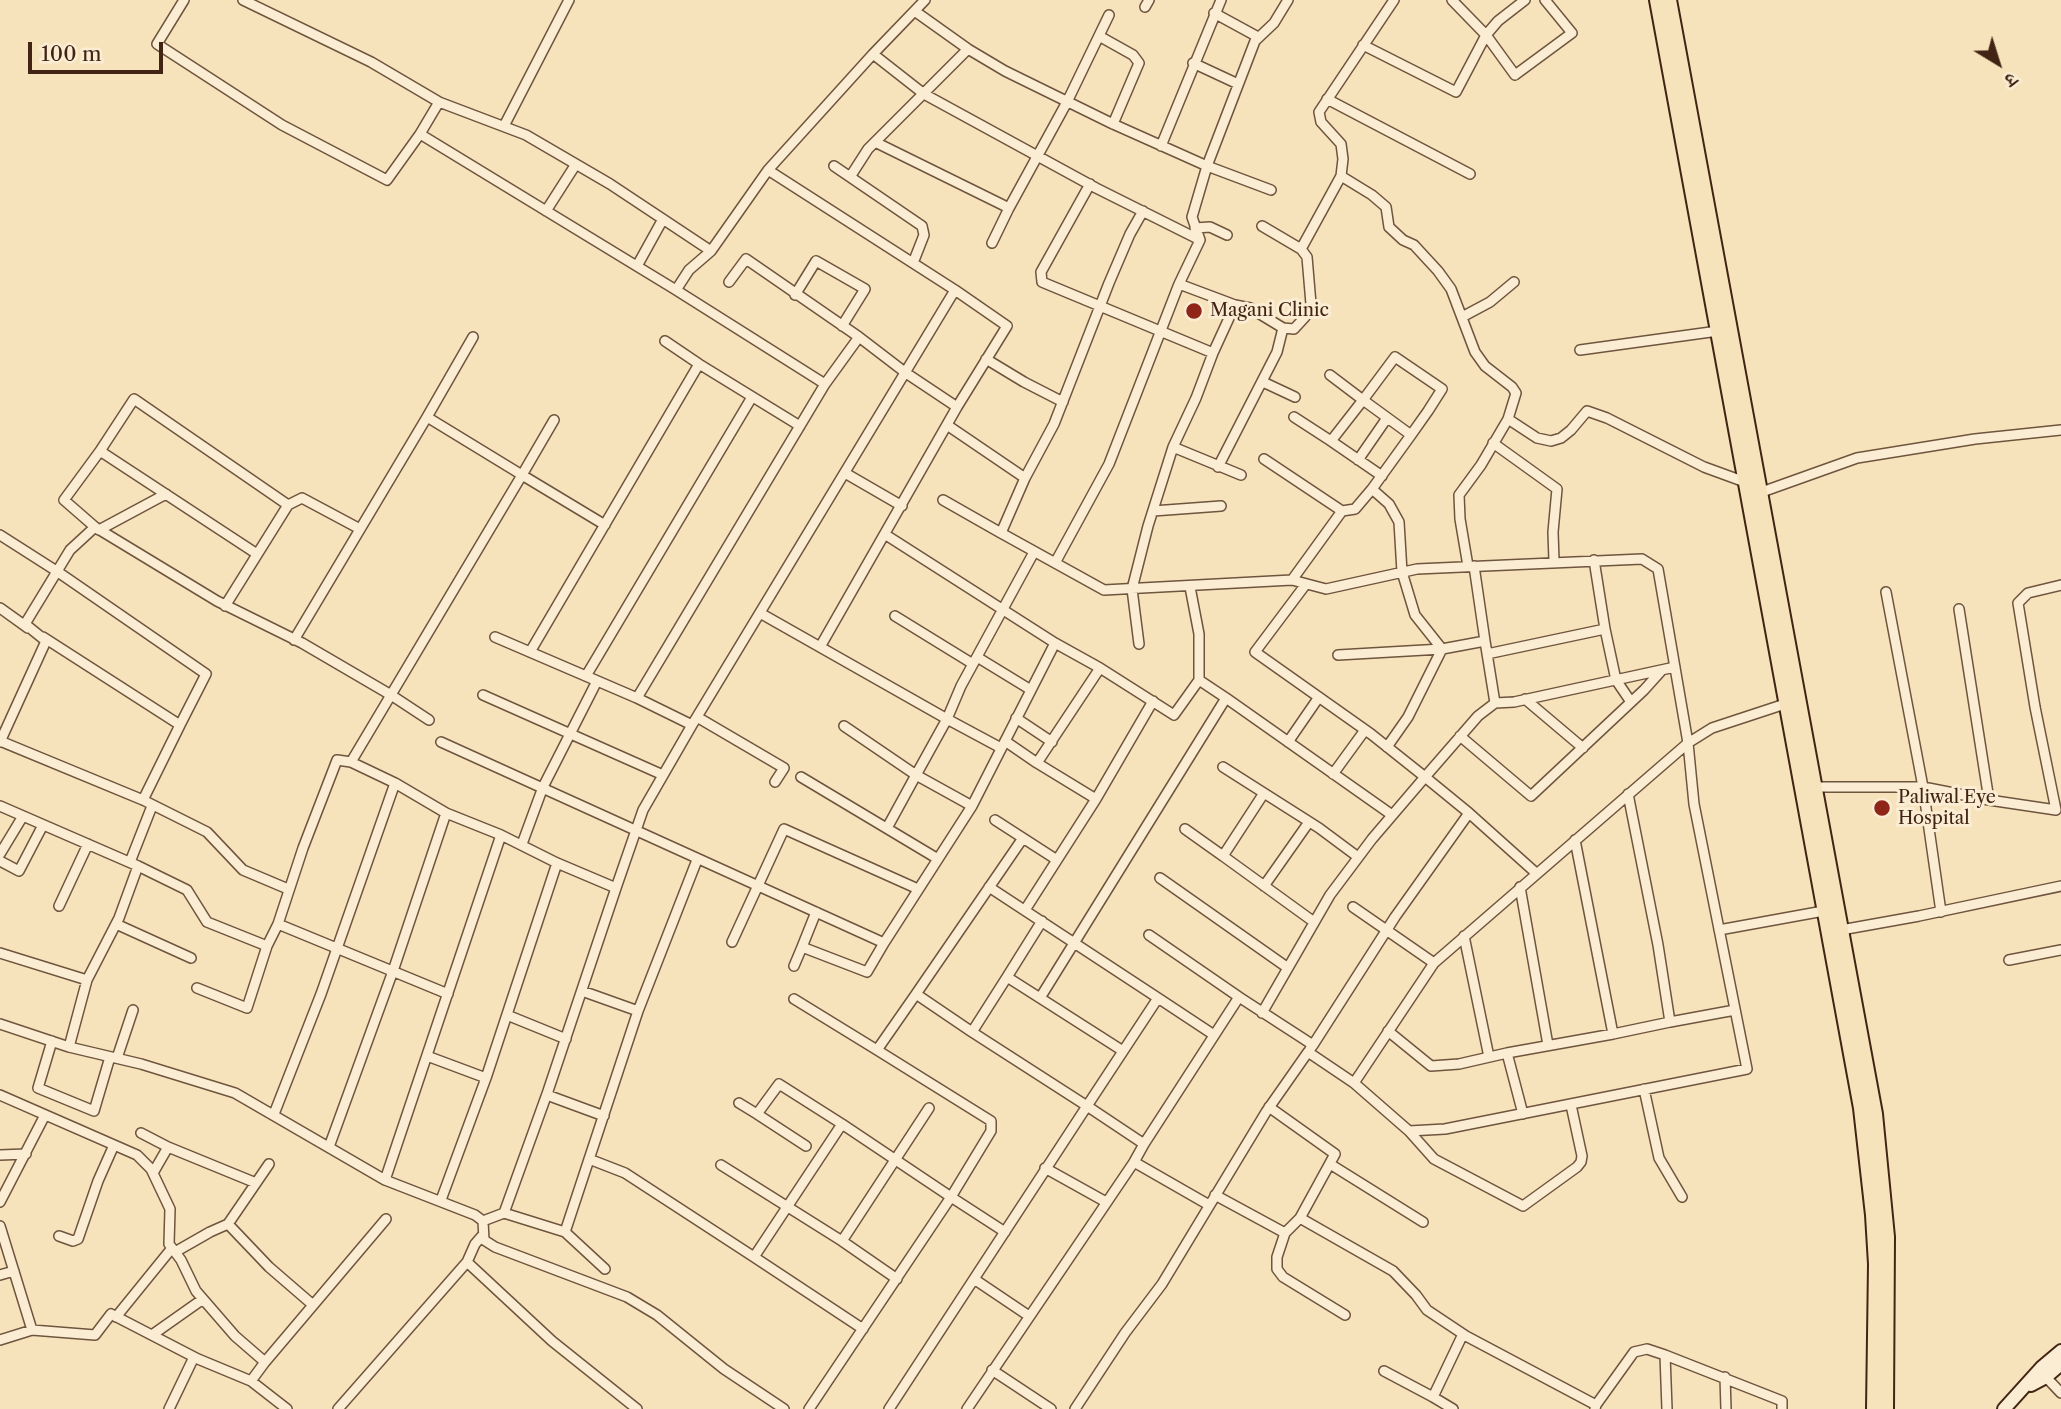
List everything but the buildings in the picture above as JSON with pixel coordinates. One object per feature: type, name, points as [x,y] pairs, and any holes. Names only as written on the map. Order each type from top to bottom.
[{"type":"main road","points":[[1657,0],[1745,482],[1792,701],[1832,910],[1841,930],[1875,1114],[1886,1212],[1886,1409]]},
{"type":"main road","points":[[1669,0],[1759,493],[1792,701],[1813,787],[1857,1080],[1873,1214],[1876,1264],[1874,1409]]},
{"type":"main road","points":[[2043,1374],[2061,1351]]},
{"type":"main road","points":[[2008,1407],[2024,1389],[2061,1364]]},
{"type":"street","points":[[184,0],[157,44],[282,125],[387,180],[439,102]]},
{"type":"street","points":[[243,0],[371,62],[439,102],[526,135],[711,251]]},
{"type":"street","points":[[504,126],[569,0]]},
{"type":"street","points":[[676,290],[689,270],[711,251],[768,170],[925,0]]},
{"type":"street","points":[[1161,146],[1221,0]]},
{"type":"street","points":[[1055,563],[1109,464],[1179,284],[1200,240],[1192,217],[1207,166],[1238,84],[1258,37],[1274,23],[1288,0]]},
{"type":"street","points":[[1301,249],[1341,176],[1341,144],[1321,122],[1319,112],[1394,0]]},
{"type":"street","points":[[1455,3],[1467,0]]},
{"type":"street","points":[[1363,45],[1456,92],[1486,35],[1498,21],[1525,0]]},
{"type":"street","points":[[1455,3],[1486,35],[1515,75],[1572,33],[1545,0]]},
{"type":"street","points":[[916,12],[968,49],[1005,71],[1161,146],[1271,190]]},
{"type":"street","points":[[1214,13],[1258,37]]},
{"type":"street","points":[[992,243],[1067,102],[1109,15]]},
{"type":"street","points":[[1099,36],[1133,55],[1139,62],[1113,124]]},
{"type":"street","points":[[850,177],[867,149],[968,49]]},
{"type":"street","points":[[873,54],[924,94],[1036,156],[1200,240]]},
{"type":"street","points":[[1193,63],[1238,84]]},
{"type":"street","points":[[1327,99],[1470,174]]},
{"type":"street","points":[[420,134],[825,384]]},
{"type":"street","points":[[876,142],[1009,208]]},
{"type":"street","points":[[546,211],[576,164]]},
{"type":"street","points":[[834,166],[922,226],[924,235],[913,263]]},
{"type":"street","points":[[768,170],[956,290],[1007,326],[957,407],[820,647]]},
{"type":"street","points":[[1341,176],[1386,207],[1389,227],[1403,240],[1414,245],[1438,271],[1451,289],[1475,352],[1485,366],[1516,393],[1508,419],[1459,495],[1460,519],[1495,704]]},
{"type":"street","points":[[1090,184],[1041,272],[1042,282],[1213,353]]},
{"type":"street","points":[[1001,533],[1025,478],[1054,424],[1130,234],[1143,211]]},
{"type":"street","points":[[637,266],[663,219]]},
{"type":"street","points":[[1179,284],[1250,308],[1283,328],[1294,329],[1305,317],[1311,304],[1307,257],[1301,249],[1262,226]]},
{"type":"street","points":[[1195,228],[1210,227],[1227,234]]},
{"type":"street","points":[[729,282],[746,259],[957,407]]},
{"type":"street","points":[[795,295],[816,261],[865,289],[842,326]]},
{"type":"street","points":[[1462,317],[1490,302],[1514,282]]},
{"type":"street","points":[[504,1213],[547,1095],[643,810],[956,290]]},
{"type":"street","points":[[1139,644],[1132,589],[1153,511],[1173,447],[1235,305]]},
{"type":"street","points":[[1218,467],[1278,352],[1283,328]]},
{"type":"street","points":[[1580,349],[1718,331]]},
{"type":"street","points":[[295,640],[473,337]]},
{"type":"street","points":[[637,698],[825,384],[859,337]]},
{"type":"street","points":[[665,341],[699,365],[800,426]]},
{"type":"street","points":[[1264,459],[1342,511],[1355,509],[1382,476],[1442,389],[1395,358],[1331,441]]},
{"type":"street","points":[[986,359],[1063,402]]},
{"type":"street","points":[[530,652],[699,365]]},
{"type":"street","points":[[1330,375],[1411,435]]},
{"type":"street","points":[[1263,382],[1295,397]]},
{"type":"street","points":[[586,676],[752,397]]},
{"type":"street","points":[[288,505],[134,399],[100,452],[64,499],[97,528],[225,606],[295,640],[429,720]]},
{"type":"street","points":[[1508,419],[1537,438],[1551,441],[1561,438],[1587,411],[1607,418],[1704,467],[1745,482]]},
{"type":"street","points":[[1294,416],[1382,476]]},
{"type":"street","points":[[427,417],[605,525]]},
{"type":"street","points":[[1358,460],[1387,418]]},
{"type":"street","points":[[351,762],[554,420]]},
{"type":"street","points":[[947,425],[1025,478]]},
{"type":"street","points":[[1759,493],[1857,458],[1975,439],[2061,430]]},
{"type":"street","points":[[1493,443],[1557,489],[1553,532],[1554,561]]},
{"type":"street","points":[[1173,447],[1241,475]]},
{"type":"street","points":[[100,452],[257,554]]},
{"type":"street","points":[[845,474],[902,506]]},
{"type":"street","points":[[1372,489],[1390,504],[1396,514],[1399,522],[1402,572],[1415,615],[1442,649]]},
{"type":"street","points":[[166,494],[97,528],[76,543],[25,624],[46,640],[0,742],[148,803],[207,832],[243,870],[288,889]]},
{"type":"street","points":[[225,606],[288,505],[302,498],[360,529]]},
{"type":"street","points":[[943,500],[1104,590],[1292,580],[1326,589],[1418,569],[1554,561],[1642,559],[1658,569],[1688,743],[1694,804],[1747,1069],[1445,1129],[1409,1131]]},
{"type":"street","points":[[1153,511],[1221,506]]},
{"type":"street","points":[[1292,580],[1342,511]]},
{"type":"street","points":[[0,535],[206,674],[180,725],[148,803],[116,924],[87,980],[69,1047]]},
{"type":"street","points":[[886,535],[1002,611],[1174,715],[1199,680],[1199,634],[1190,587]]},
{"type":"street","points":[[887,828],[1034,552]]},
{"type":"street","points":[[1594,560],[1616,680],[1631,702]]},
{"type":"street","points":[[1306,584],[1255,652],[1387,747],[1469,813],[1535,873]]},
{"type":"street","points":[[1813,787],[1923,787],[2059,811],[2035,707],[2018,603],[2028,593],[2061,585]]},
{"type":"street","points":[[1886,592],[1923,787],[1941,912]]},
{"type":"street","points":[[1959,609],[1989,800]]},
{"type":"street","points":[[1,612],[180,725]]},
{"type":"street","points":[[760,613],[947,719],[1003,744],[1096,799]]},
{"type":"street","points":[[895,616],[1031,690]]},
{"type":"street","points":[[1487,653],[1605,628]]},
{"type":"street","points":[[495,637],[694,722],[784,768],[775,782]]},
{"type":"street","points":[[1338,655],[1442,649],[1485,641]]},
{"type":"street","points":[[802,947],[867,972],[972,806],[1055,643]]},
{"type":"street","points":[[1387,747],[1408,717],[1442,649]]},
{"type":"street","points":[[1262,1013],[1330,895],[1392,815],[1478,716],[1495,704],[1675,667]]},
{"type":"street","points":[[1037,763],[1100,668]]},
{"type":"street","points":[[1460,736],[1531,796],[1661,670]]},
{"type":"street","points":[[1199,680],[1392,815]]},
{"type":"street","points":[[522,844],[543,787],[597,681]]},
{"type":"street","points":[[483,695],[663,775]]},
{"type":"street","points":[[1288,742],[1319,697]]},
{"type":"street","points":[[1040,998],[1226,698]]},
{"type":"street","points":[[1525,699],[1583,748]]},
{"type":"street","points":[[1354,1083],[1434,963],[1535,873],[1688,743],[1712,728],[1792,701]]},
{"type":"street","points":[[1025,910],[1096,799],[1153,702]]},
{"type":"street","points":[[1016,718],[1052,742]]},
{"type":"street","points":[[844,726],[916,775],[972,806]]},
{"type":"street","points":[[1333,774],[1365,730]]},
{"type":"street","points":[[441,742],[884,943]]},
{"type":"street","points":[[197,988],[247,1008],[267,946],[278,924],[288,889],[337,760],[351,762],[396,783],[446,813],[522,844],[615,888]]},
{"type":"street","points":[[1223,767],[1358,857]]},
{"type":"street","points":[[801,777],[938,859]]},
{"type":"street","points":[[274,1114],[396,783]]},
{"type":"street","points":[[1223,856],[1264,793]]},
{"type":"street","points":[[1628,794],[1658,945],[1670,1022]]},
{"type":"street","points":[[0,806],[187,890],[207,922],[267,946]]},
{"type":"street","points":[[329,1147],[393,971],[446,813]]},
{"type":"street","points":[[1075,1409],[1125,1333],[1162,1284],[1269,1107],[1469,813]]},
{"type":"street","points":[[0,854],[23,816]]},
{"type":"street","points":[[995,820],[1057,860]]},
{"type":"street","points":[[1264,886],[1309,822]]},
{"type":"street","points":[[0,862],[19,871],[43,825]]},
{"type":"street","points":[[732,942],[784,829],[918,889]]},
{"type":"street","points":[[1185,829],[1314,922]]},
{"type":"street","points":[[386,1180],[501,835]]},
{"type":"street","points":[[877,1050],[1023,838]]},
{"type":"street","points":[[1575,839],[1613,1034]]},
{"type":"street","points":[[59,906],[88,844]]},
{"type":"street","points":[[565,1233],[638,1011],[697,860]]},
{"type":"street","points":[[441,1200],[486,1078],[558,863]]},
{"type":"street","points":[[1160,878],[1288,968]]},
{"type":"street","points":[[1841,930],[2061,886]]},
{"type":"street","points":[[989,887],[1214,1035]]},
{"type":"street","points":[[1520,887],[1548,1045]]},
{"type":"street","points":[[1353,907],[1434,963]]},
{"type":"street","points":[[1719,930],[1832,910]]},
{"type":"street","points":[[794,966],[816,912]]},
{"type":"street","points":[[972,1032],[1042,921]]},
{"type":"street","points":[[116,924],[191,958]]},
{"type":"street","points":[[278,924],[448,994]]},
{"type":"street","points":[[1149,935],[1262,1013],[1354,1083],[1409,1131],[1434,1158],[1523,1206],[1581,1162],[1571,1105]]},
{"type":"street","points":[[1464,936],[1489,1057]]},
{"type":"street","points":[[2009,960],[2061,950]]},
{"type":"street","points":[[0,953],[87,980]]},
{"type":"street","points":[[1007,977],[1123,1051]]},
{"type":"street","points":[[582,991],[638,1011]]},
{"type":"street","points":[[916,994],[1144,1144]]},
{"type":"street","points":[[967,1409],[1134,1161],[1239,997]]},
{"type":"street","points":[[889,1409],[1158,998]]},
{"type":"street","points":[[794,999],[991,1121],[991,1131],[951,1197],[809,1409]]},
{"type":"street","points":[[52,1041],[38,1088],[94,1111],[133,1010]]},
{"type":"street","points":[[1388,1031],[1431,1066],[1459,1064],[1735,1010]]},
{"type":"street","points":[[507,1016],[566,1039]]},
{"type":"street","points":[[0,1024],[69,1047],[153,1068],[235,1093],[386,1180],[475,1215],[482,1222],[484,1240],[495,1247],[627,1297],[657,1315],[724,1369],[784,1409]]},
{"type":"street","points":[[1507,1053],[1522,1114]]},
{"type":"street","points":[[427,1056],[486,1078]]},
{"type":"street","points":[[757,1114],[779,1084],[1005,1232]]},
{"type":"street","points":[[1644,1089],[1658,1158],[1682,1198]]},
{"type":"street","points":[[0,1095],[137,1155],[153,1173],[170,1209],[169,1244],[203,1299],[235,1335],[265,1362]]},
{"type":"street","points":[[547,1095],[604,1115]]},
{"type":"street","points":[[739,1103],[806,1146]]},
{"type":"street","points":[[1269,1107],[1335,1154],[1300,1218],[1285,1233],[1277,1257],[1277,1269],[1283,1277],[1345,1315]]},
{"type":"street","points":[[842,1241],[929,1108]]},
{"type":"street","points":[[0,1202],[45,1115]]},
{"type":"street","points":[[754,1258],[842,1124]]},
{"type":"street","points":[[141,1133],[256,1183]]},
{"type":"street","points":[[59,1236],[73,1241],[78,1239],[114,1145]]},
{"type":"street","points":[[153,1173],[168,1147]]},
{"type":"street","points":[[0,1155],[26,1154]]},
{"type":"street","points":[[589,1160],[625,1173],[863,1329]]},
{"type":"street","points":[[1134,1161],[1209,1205]]},
{"type":"street","points":[[116,1317],[173,1250],[228,1224],[269,1164]]},
{"type":"street","points":[[1330,1164],[1423,1222]]},
{"type":"street","points":[[721,1165],[897,1279]]},
{"type":"street","points":[[1045,1168],[1106,1202]]},
{"type":"street","points":[[1215,1195],[1285,1233]]},
{"type":"street","points":[[482,1222],[504,1213],[565,1233],[605,1269]]},
{"type":"street","points":[[1300,1218],[1394,1271],[1427,1310],[1463,1334],[1596,1407],[1634,1352],[1647,1349],[1782,1401],[1782,1409]]},
{"type":"street","points":[[251,1381],[386,1219]]},
{"type":"street","points":[[228,1224],[269,1267],[313,1305]]},
{"type":"street","points":[[0,1226],[32,1331]]},
{"type":"street","points":[[338,1409],[468,1259],[482,1236]]},
{"type":"street","points":[[468,1259],[552,1341],[637,1409]]},
{"type":"street","points":[[0,1275],[14,1271]]},
{"type":"street","points":[[974,1279],[1029,1316]]},
{"type":"street","points":[[152,1335],[203,1299]]},
{"type":"street","points":[[0,1340],[32,1331],[95,1335],[111,1314],[194,1357],[251,1381],[287,1409]]},
{"type":"street","points":[[1433,1397],[1463,1334]]},
{"type":"street","points":[[1665,1354],[1667,1409]]},
{"type":"street","points":[[169,1409],[194,1357]]},
{"type":"street","points":[[992,1370],[1051,1409]]},
{"type":"street","points":[[1384,1371],[1453,1409]]},
{"type":"street","points":[[2043,1374],[2061,1391]]},
{"type":"street","points":[[1725,1377],[1726,1409]]},
{"type":"place","name":"Magani Clinic","points":[[1194,311]]},
{"type":"place","name":"Paliwal Eye Hospital","points":[[1882,808]]}]
